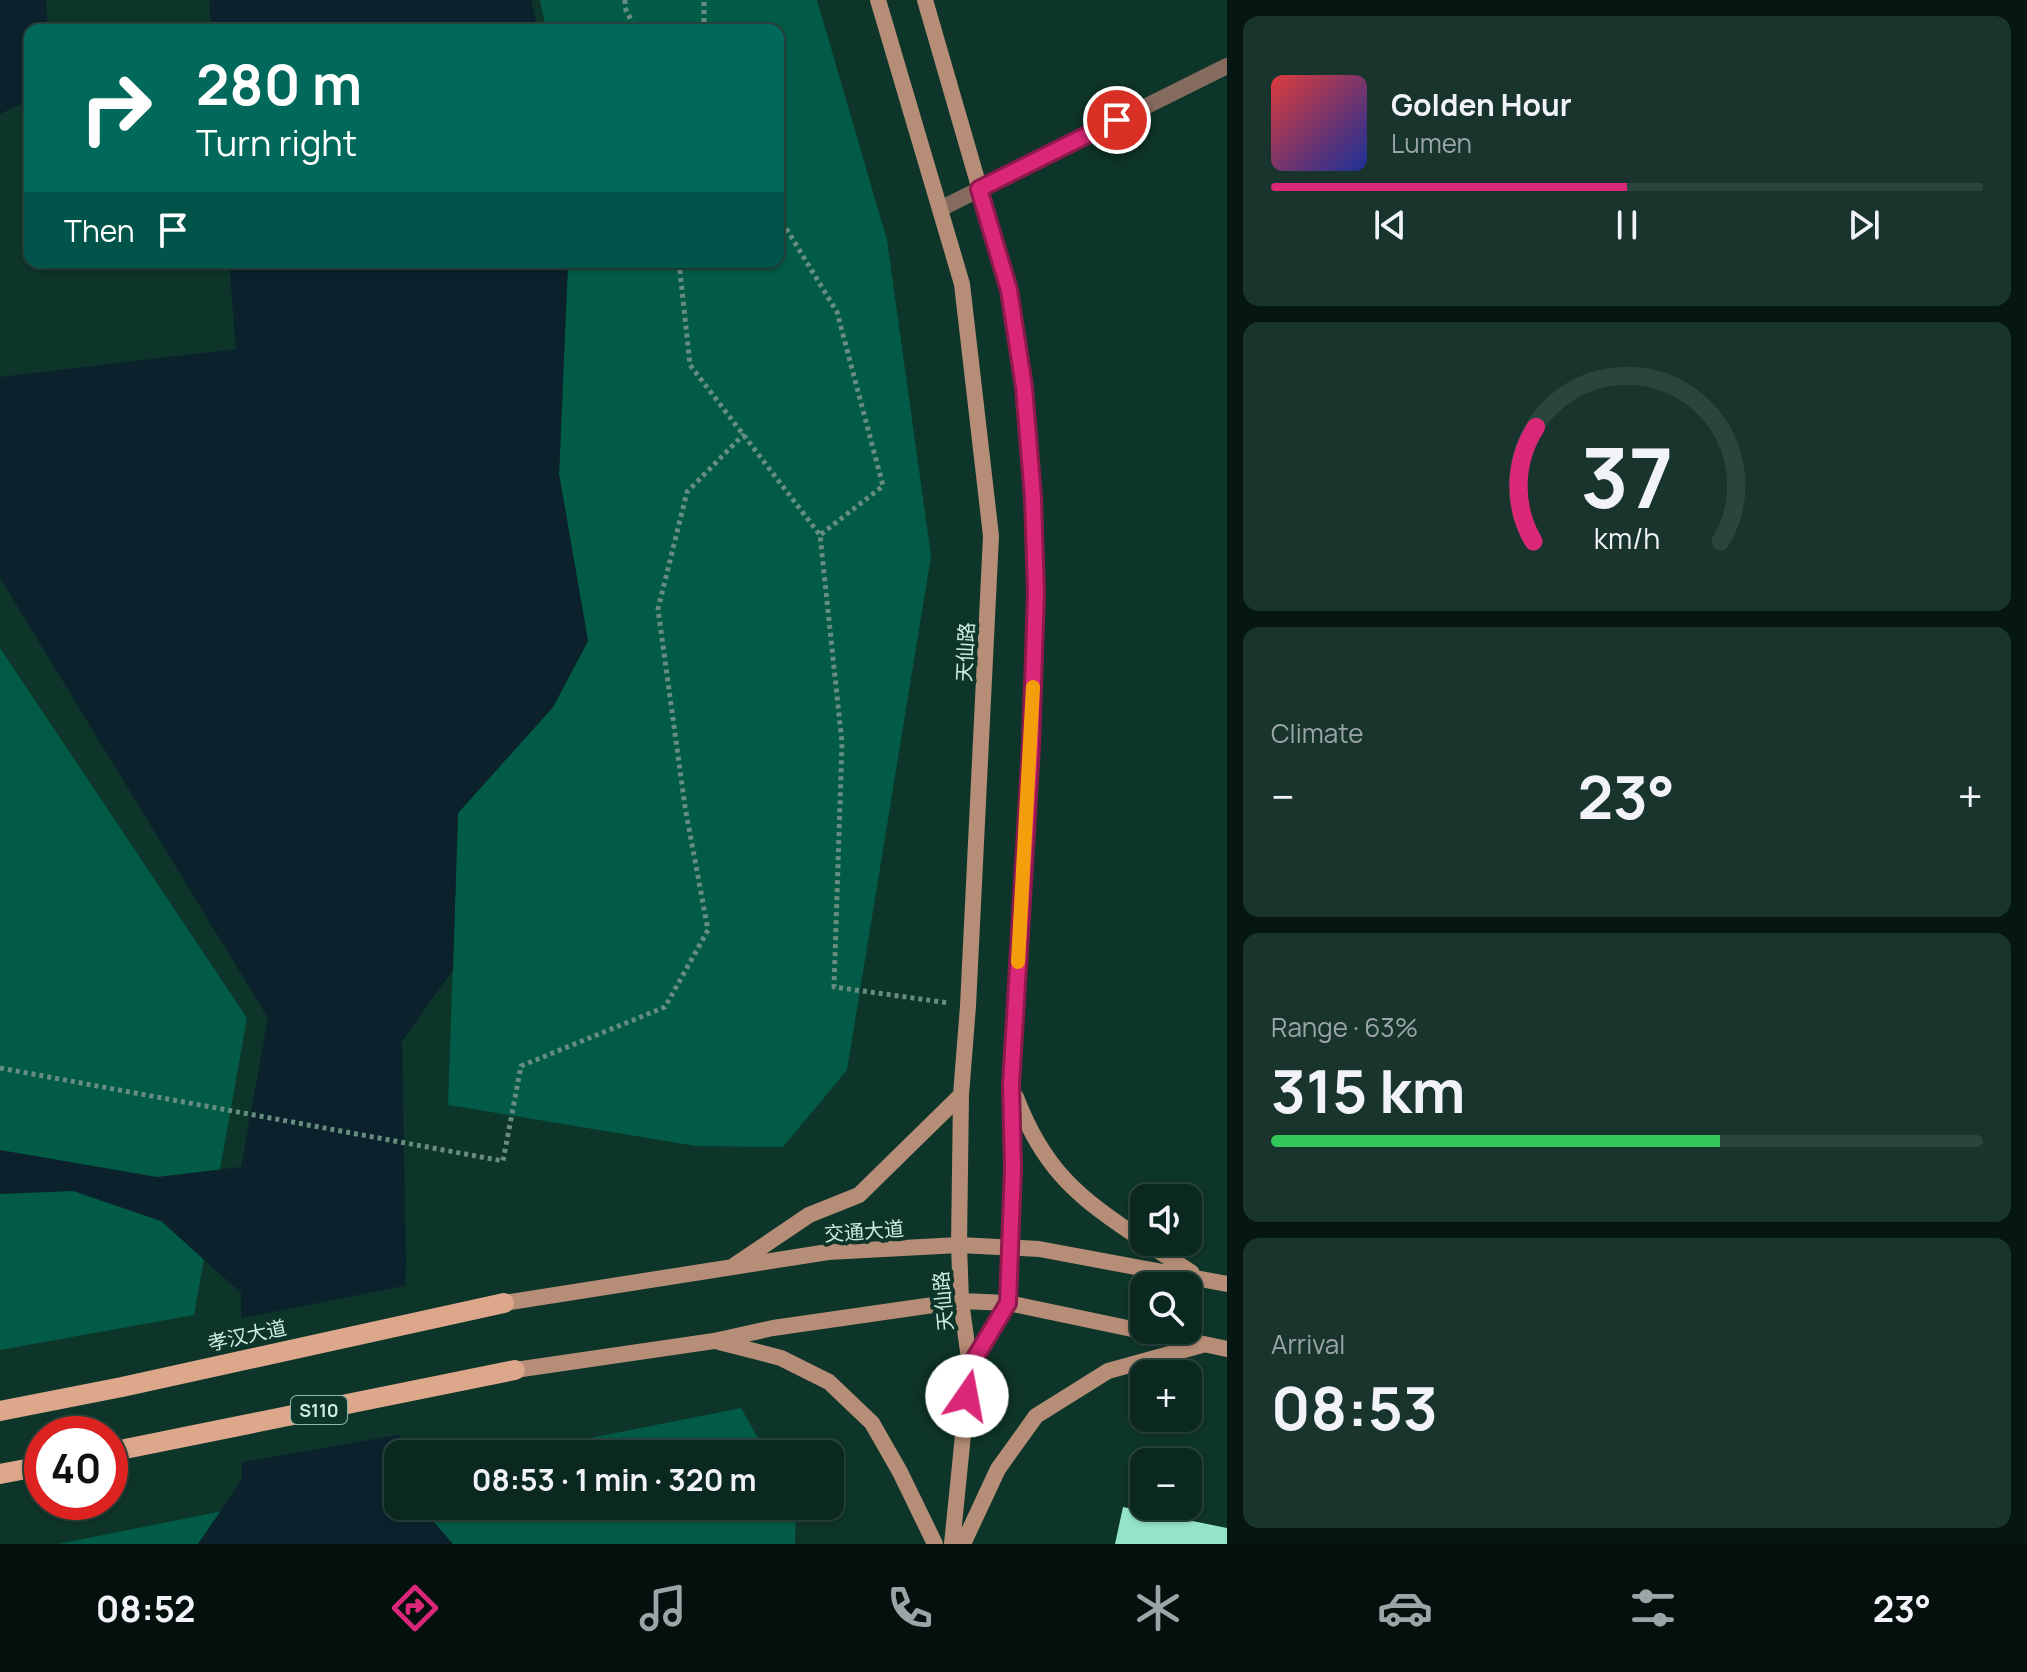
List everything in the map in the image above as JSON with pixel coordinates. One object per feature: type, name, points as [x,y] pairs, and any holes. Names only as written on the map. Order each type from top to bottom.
[{"type":"main road","name":"天仙路","points":[[878,0],[962,284],[991,536],[961,1095],[959,1245],[961,1301],[970,1366]]},
{"type":"main road","points":[[925,0],[1009,290],[1024,387],[1033,498],[1036,593],[1032,731],[1011,1085],[1013,1168],[1008,1303]]},
{"type":"main road","points":[[1011,1085],[1029,1131],[1058,1175],[1099,1212],[1130,1232]]},
{"type":"main road","points":[[730,1269],[809,1215],[859,1195],[961,1095]]},
{"type":"main road","name":"交通大道","points":[[504,1303],[828,1252],[959,1245],[1039,1249],[1167,1272]]},
{"type":"main road","points":[[1166,1256],[1191,1272]]},
{"type":"main road","name":"交通大道","points":[[1202,1278],[1227,1284]]},
{"type":"main road","points":[[515,1370],[961,1301],[1008,1303],[1227,1349]]},
{"type":"main road","name":"孝汉大道","points":[[0,1411],[504,1303]]},
{"type":"main road","name":"天仙路","points":[[970,1366],[1008,1303]]},
{"type":"main road","points":[[714,1341],[781,1358],[829,1382],[872,1423],[935,1544]]},
{"type":"main road","points":[[963,1544],[998,1469],[1036,1416],[1108,1371],[1205,1345]]},
{"type":"main road","points":[[952,1544],[970,1366]]},
{"type":"main road","name":"S110","points":[[128,1449],[515,1370]]},
{"type":"main road","points":[[0,1474],[24,1469]]},
{"type":"street","points":[[940,209],[1227,66]]},
{"type":"path","points":[[625,0],[625,8],[633,24]]},
{"type":"path","points":[[704,0],[704,24]]},
{"type":"path","points":[[784,225],[837,312],[883,486],[820,535]]},
{"type":"path","points":[[680,268],[690,365],[820,535],[842,743],[834,987],[968,1006]]},
{"type":"path","points":[[0,1068],[503,1161],[521,1066],[665,1007],[708,930],[685,807],[658,609],[687,492],[744,434]]},
{"type":"green space","points":[[540,0],[817,0],[887,240],[931,556],[847,1070],[783,1147],[696,1146],[448,1105],[458,813],[553,707],[588,641],[559,474],[568,268],[784,268],[784,24],[545,24]]},
{"type":"green space","points":[[0,648],[247,1018],[194,1315],[0,1350]]},
{"type":"green space","points":[[741,1408],[759,1440],[580,1440]]},
{"type":"green space","points":[[384,1479],[384,1520],[796,1520],[795,1544],[58,1544]]},
{"type":"water","points":[[0,0],[46,0],[48,24],[24,24],[24,103],[0,114]]},
{"type":"water","points":[[209,0],[531,0],[537,24],[211,24]]},
{"type":"water","points":[[229,268],[568,268],[559,474],[588,641],[553,707],[458,813],[453,970],[402,1041],[406,1262],[400,1440],[384,1440],[384,1520],[432,1520],[453,1544],[198,1544],[242,1479],[241,1293],[161,1221],[73,1191],[0,1194],[0,1150],[157,1177],[241,1167],[268,1018],[0,578],[0,377],[236,349]]},
{"type":"pier","points":[[409,1285],[403,1434],[238,1463],[237,1319]]},
{"type":"building","points":[[1123,1507],[1130,1508],[1130,1520],[1187,1520],[1227,1528],[1227,1544],[1115,1544]]},
{"type":"slow traffic","points":[[1018,962],[1033,687]]},
{"type":"route","points":[[967,1396],[970,1366],[1008,1303],[1013,1168],[1011,1085],[1031,746],[1036,593],[1033,498],[1024,387],[1009,290],[979,189],[1117,120]]}]
